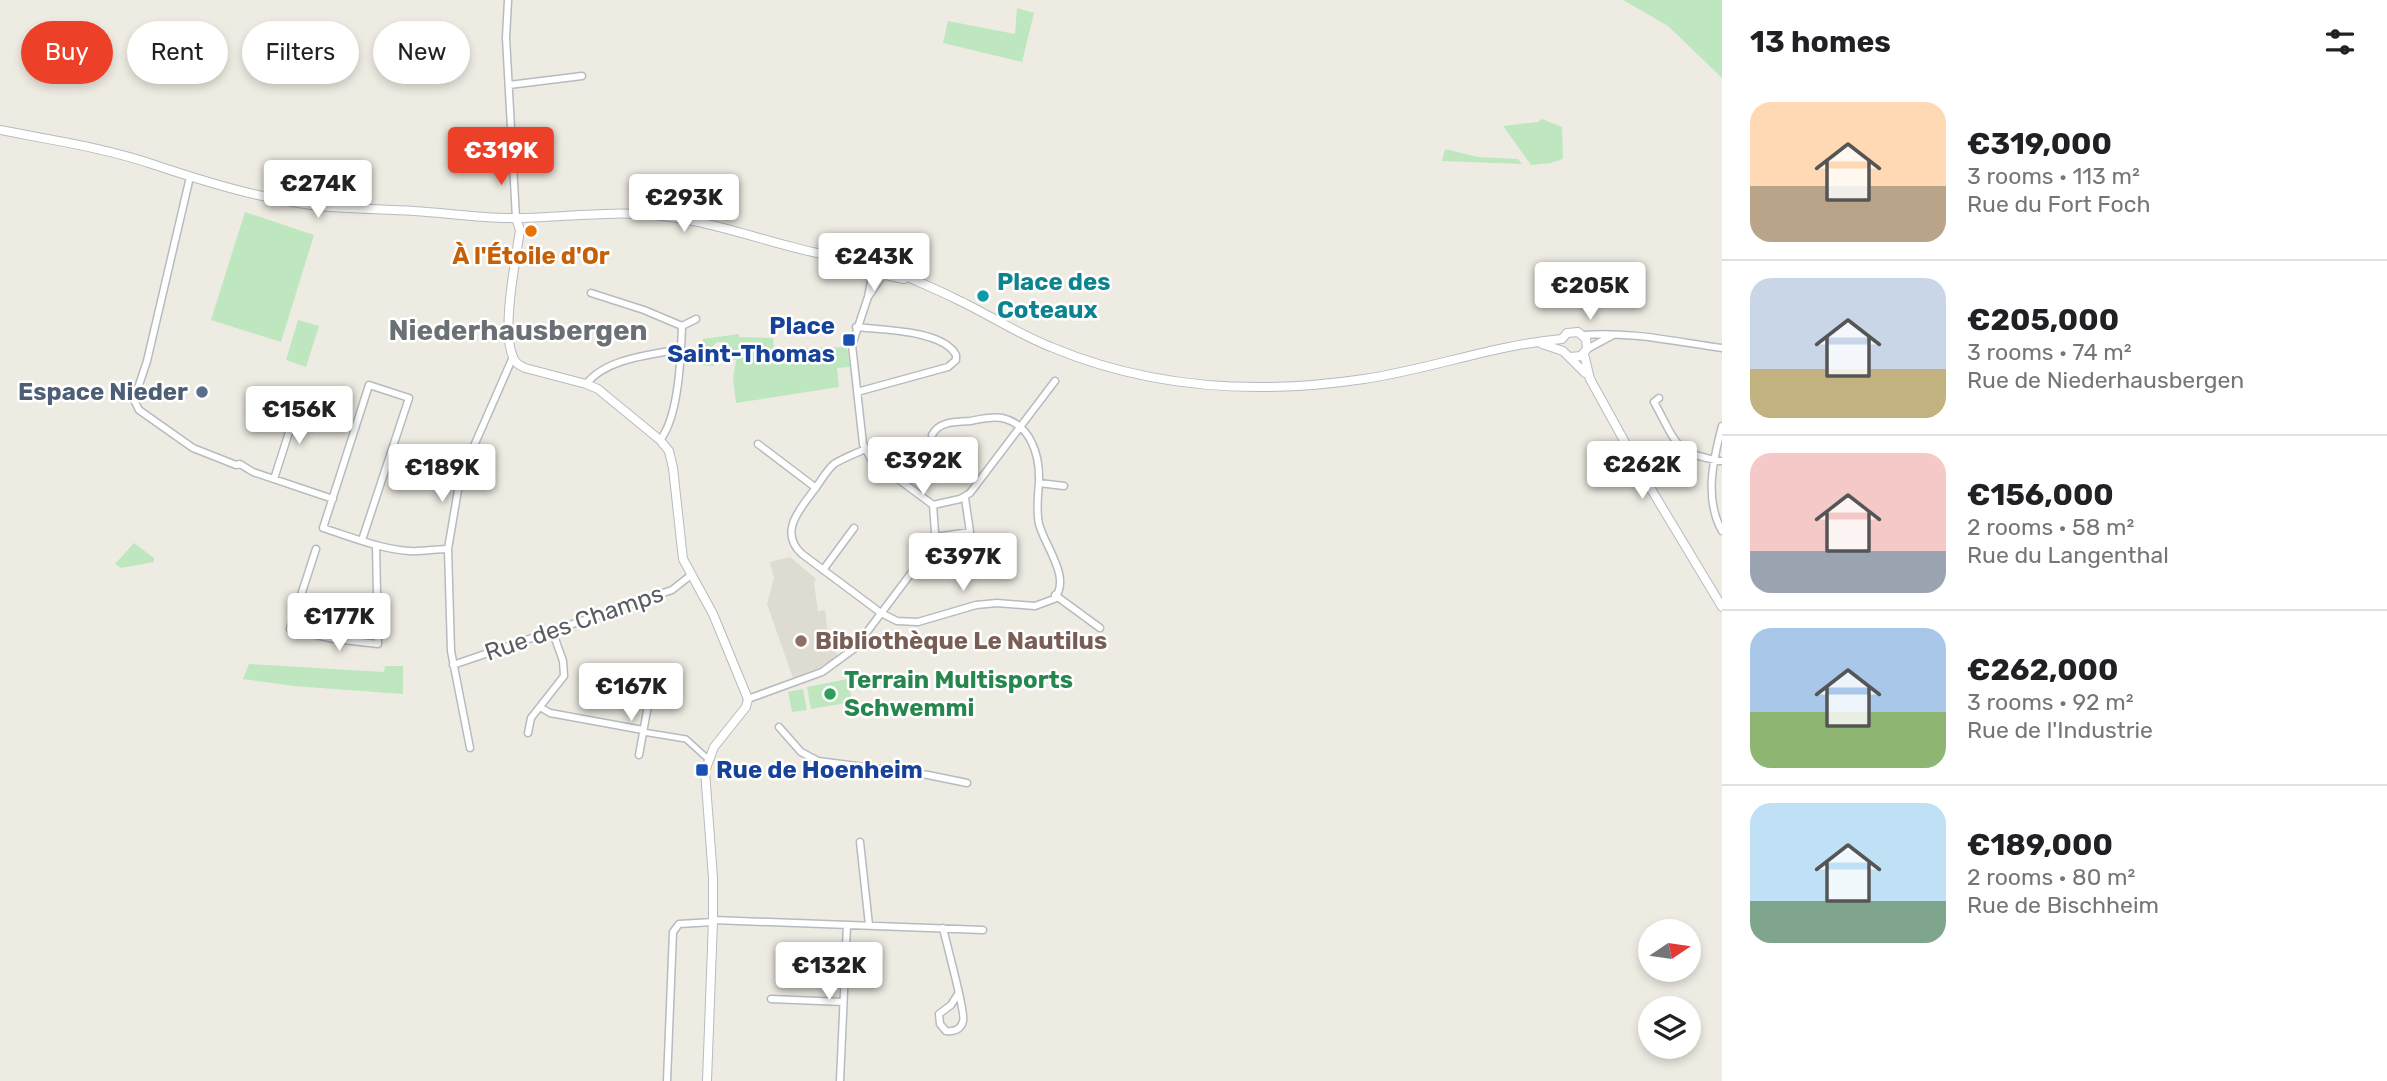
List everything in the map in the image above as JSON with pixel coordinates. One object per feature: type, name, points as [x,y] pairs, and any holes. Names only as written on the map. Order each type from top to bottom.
[{"type":"street","points":[[508,0],[506,38],[516,218],[520,230],[508,335],[513,357],[524,368],[586,384],[603,393],[667,448],[673,461],[681,550],[691,575],[713,614],[748,699],[746,707],[717,743],[708,759],[705,784],[713,878],[707,1081]]},
{"type":"street","points":[[509,85],[582,76]]},
{"type":"street","points":[[0,130],[90,147],[282,201],[321,206],[516,218],[614,214],[662,216],[703,223],[779,245],[850,260],[878,272],[914,281],[956,298],[1039,342],[1073,356],[1137,375],[1205,386],[1282,388],[1342,382],[1410,370],[1532,342],[1562,339],[1567,333],[1574,331],[1584,335],[1614,335],[1722,348]]},
{"type":"street","points":[[190,177],[153,338],[135,402],[139,410],[193,448],[333,499]]},
{"type":"street","points":[[878,272],[856,327],[852,345],[865,449],[871,459],[933,505],[964,498],[1055,381]]},
{"type":"street","points":[[591,293],[682,326],[696,319]]},
{"type":"street","points":[[660,440],[668,428],[680,369],[682,326]]},
{"type":"street","points":[[856,327],[914,332],[955,352],[956,360],[948,367],[857,391]]},
{"type":"street","points":[[1584,335],[1590,379]]},
{"type":"street","points":[[1532,342],[1577,357],[1614,335]]},
{"type":"street","points":[[1562,339],[1567,354],[1590,379],[1648,484],[1722,607]]},
{"type":"street","points":[[586,384],[594,374],[610,366],[681,349]]},
{"type":"street","points":[[470,748],[453,665],[448,548],[458,490],[470,455],[513,357]]},
{"type":"street","points":[[362,540],[409,398],[369,385],[323,528],[376,545],[410,551],[448,548]]},
{"type":"street","points":[[1659,398],[1654,402],[1683,450],[1719,460]]},
{"type":"street","points":[[274,479],[298,404]]},
{"type":"street","points":[[865,449],[833,465],[792,521],[792,536],[798,550],[881,613],[897,621],[914,622],[975,605],[997,603],[1030,606],[1046,603],[1055,595],[1060,583],[1058,570],[1039,525],[1039,464],[1031,439],[1006,419],[993,417],[944,424],[932,435]]},
{"type":"street","points":[[1722,426],[1711,500],[1713,514],[1722,531]]},
{"type":"street","points":[[758,444],[816,488]]},
{"type":"street","points":[[1039,483],[1064,486]]},
{"type":"street","points":[[935,537],[970,533],[964,498]]},
{"type":"street","points":[[748,699],[811,677],[834,665],[855,648],[933,544],[933,505]]},
{"type":"street","points":[[823,570],[854,528]]},
{"type":"street","points":[[316,549],[290,629],[334,639],[377,644],[376,545]]},
{"type":"street","name":"Rue des Champs","points":[[453,665],[672,590],[691,575]]},
{"type":"street","points":[[1055,595],[1100,628]]},
{"type":"street","points":[[528,733],[531,718],[564,676],[563,661],[552,630]]},
{"type":"street","points":[[639,755],[648,705],[645,689]]},
{"type":"street","points":[[540,707],[550,713],[685,739],[708,759]]},
{"type":"street","points":[[779,727],[801,752],[818,761],[967,783]]},
{"type":"street","points":[[860,842],[869,925]]},
{"type":"street","points":[[667,1081],[673,932],[678,924],[713,921],[983,930]]},
{"type":"street","points":[[840,1081],[847,925]]},
{"type":"street","points":[[943,928],[964,1016],[962,1025],[955,1031],[946,1031],[940,1024],[939,1014],[951,1005],[958,994]]},
{"type":"street","points":[[771,999],[843,1002]]},
{"type":"shaded area","points":[[790,557],[816,579],[814,583],[818,611],[825,610],[829,640],[838,656],[817,669],[793,678],[767,604],[774,578],[770,562]]},
{"type":"green space","points":[[1623,0],[1722,0],[1722,78],[1668,26]]},
{"type":"green space","points":[[1017,8],[1034,13],[1022,62],[943,43],[948,21],[1015,34]]},
{"type":"green space","points":[[1542,119],[1562,127],[1563,159],[1531,165],[1503,126],[1538,122]]},
{"type":"green space","points":[[1445,149],[1478,157],[1518,159],[1522,164],[1442,161]]},
{"type":"green space","points":[[245,212],[314,235],[281,342],[211,320]]},
{"type":"green space","points":[[298,320],[319,326],[306,367],[286,360]]},
{"type":"green space","points":[[739,334],[739,337],[773,338],[774,349],[847,347],[850,367],[837,368],[839,387],[736,403],[733,378],[736,360],[728,359],[727,343],[717,342],[713,346],[714,366],[702,365],[703,339]]},
{"type":"green space","points":[[134,543],[154,558],[154,562],[121,568],[115,564]]},
{"type":"green space","points":[[249,664],[384,672],[385,666],[403,666],[403,694],[293,686],[243,679]]},
{"type":"green space","name":"Terrain Multisports Schwemmi","points":[[848,679],[852,702],[811,709],[807,687]]},
{"type":"green space","points":[[803,689],[807,710],[792,712],[788,692]]},
{"type":"place","name":"À l'Étoile d'Or","points":[[531,231]]},
{"type":"place","name":"Place des Coteaux","points":[[983,296]]},
{"type":"place","name":"Place Saint-Thomas","points":[[849,340]]},
{"type":"place","name":"Espace Nieder","points":[[202,392]]},
{"type":"place","name":"Bibliothèque Le Nautilus","points":[[801,641]]},
{"type":"place","name":"Terrain Multisports Schwemmi","points":[[830,694]]},
{"type":"place","name":"Rue de Hoenheim","points":[[702,770]]},
{"type":"district","name":"Niederhausbergen","points":[[518,330]]}]
